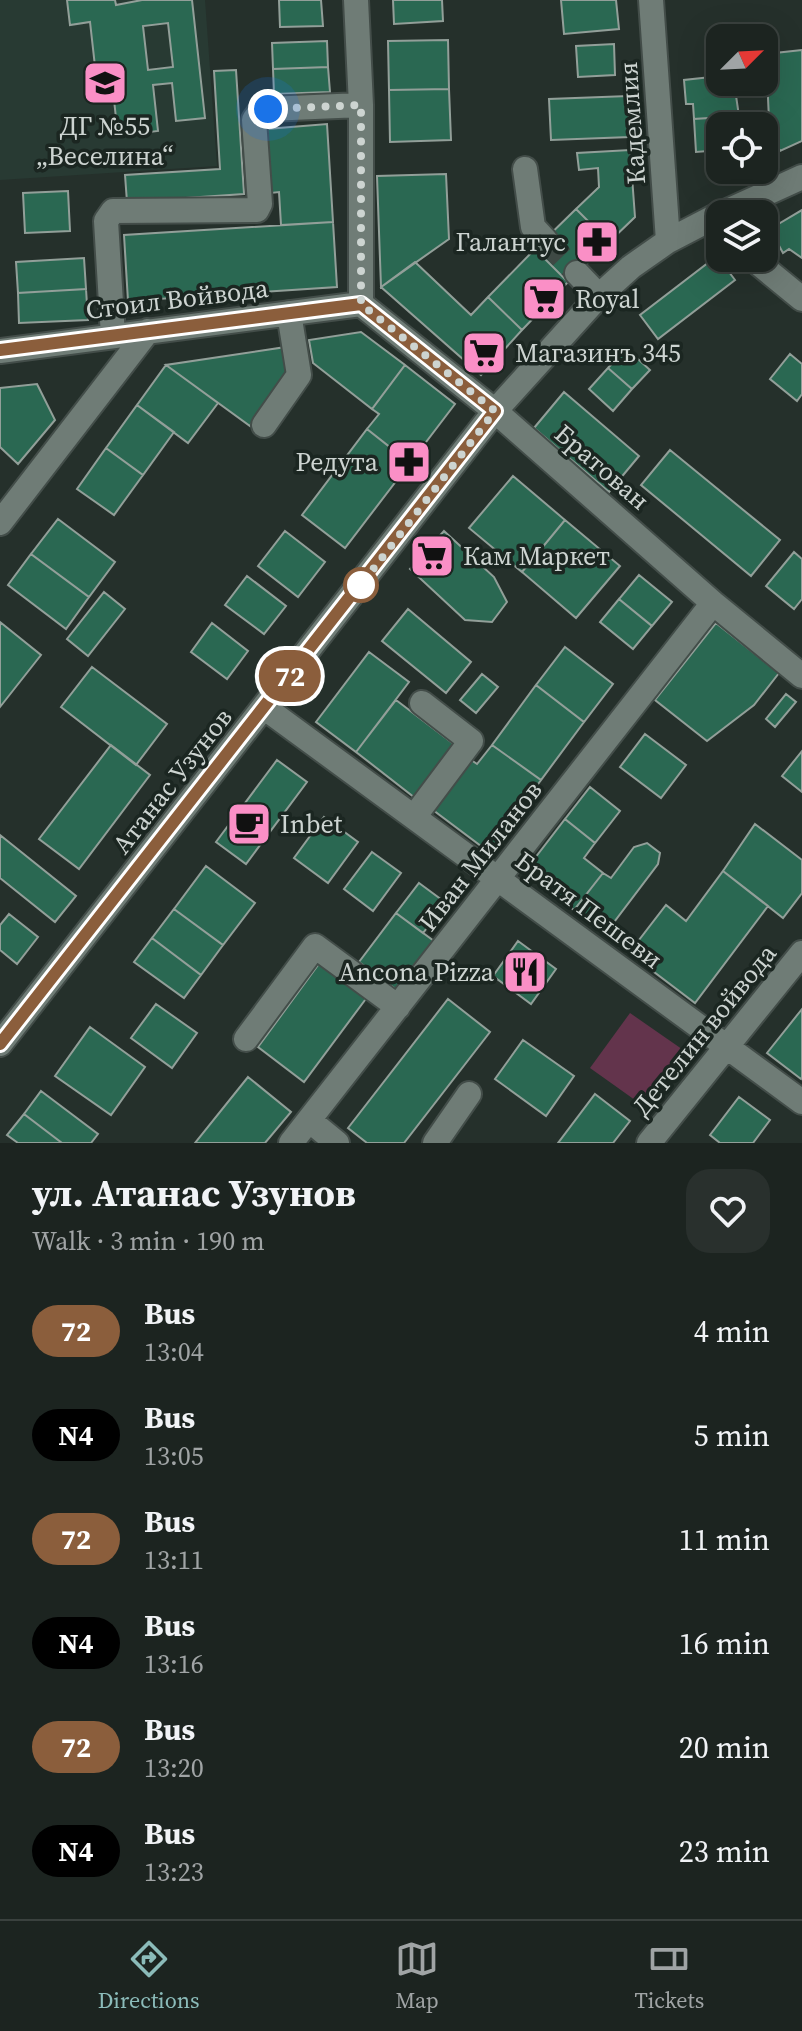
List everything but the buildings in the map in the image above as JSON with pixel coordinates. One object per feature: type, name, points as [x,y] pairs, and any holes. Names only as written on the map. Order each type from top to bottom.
[{"type":"street","points":[[356,0],[361,105],[361,304]]},
{"type":"street","name":"Кадемлия","points":[[651,0],[668,241]]},
{"type":"street","points":[[113,336],[108,214],[113,211],[257,210],[260,204],[254,120],[260,112],[268,109],[361,105]]},
{"type":"street","points":[[525,169],[533,227],[545,240]]},
{"type":"street","name":"Атанас Узунов","points":[[757,200],[802,177]]},
{"type":"street","name":"Атанас Узунов","points":[[0,1044],[495,411],[599,296],[631,267],[668,241],[706,225]]},
{"type":"street","points":[[769,272],[802,299]]},
{"type":"street","points":[[577,273],[599,296]]},
{"type":"street","name":"Стоил Войвода","points":[[0,351],[361,304]]},
{"type":"street","name":"Братован","points":[[361,304],[495,411],[713,603],[802,676]]},
{"type":"street","points":[[264,425],[299,375],[289,313]]},
{"type":"street","points":[[0,523],[148,331]]},
{"type":"street","name":"Иван Миланов","points":[[291,1143],[713,603]]},
{"type":"street","points":[[414,817],[471,741],[422,703]]},
{"type":"street","name":"Братя Пешеви","points":[[265,708],[802,1102]]},
{"type":"street","points":[[246,1039],[315,946],[398,1007]]},
{"type":"street","name":"Детелин войвода","points":[[649,1143],[802,953]]},
{"type":"street","points":[[435,1143],[469,1094]]},
{"type":"street","points":[[309,1120],[337,1143]]},
{"type":"shaded area","name":"ДГ №55 „Веселина“","points":[[0,0],[205,0],[217,166],[0,180]]},
{"type":"shaded area","points":[[630,1013],[689,1054],[649,1110],[590,1068]]},
{"type":"tunnel","points":[[545,240],[577,273]]},
{"type":"bus line","name":"72","points":[[0,350],[361,304],[495,411],[0,1044]]},
{"type":"place","name":"ДГ №55 „Веселина“","points":[[105,83]]},
{"type":"place","name":"Галантус","points":[[597,242]]},
{"type":"place","name":"Royal","points":[[544,299]]},
{"type":"place","name":"Магазинъ 345","points":[[484,353]]},
{"type":"place","name":"Редута","points":[[409,462]]},
{"type":"place","name":"Кам Маркет","points":[[432,556]]},
{"type":"place","name":"Inbet","points":[[249,824]]},
{"type":"place","name":"Ancona Pizza","points":[[525,972]]},
{"type":"route","points":[[268,109],[361,105],[361,304],[495,411],[361,585]]}]
